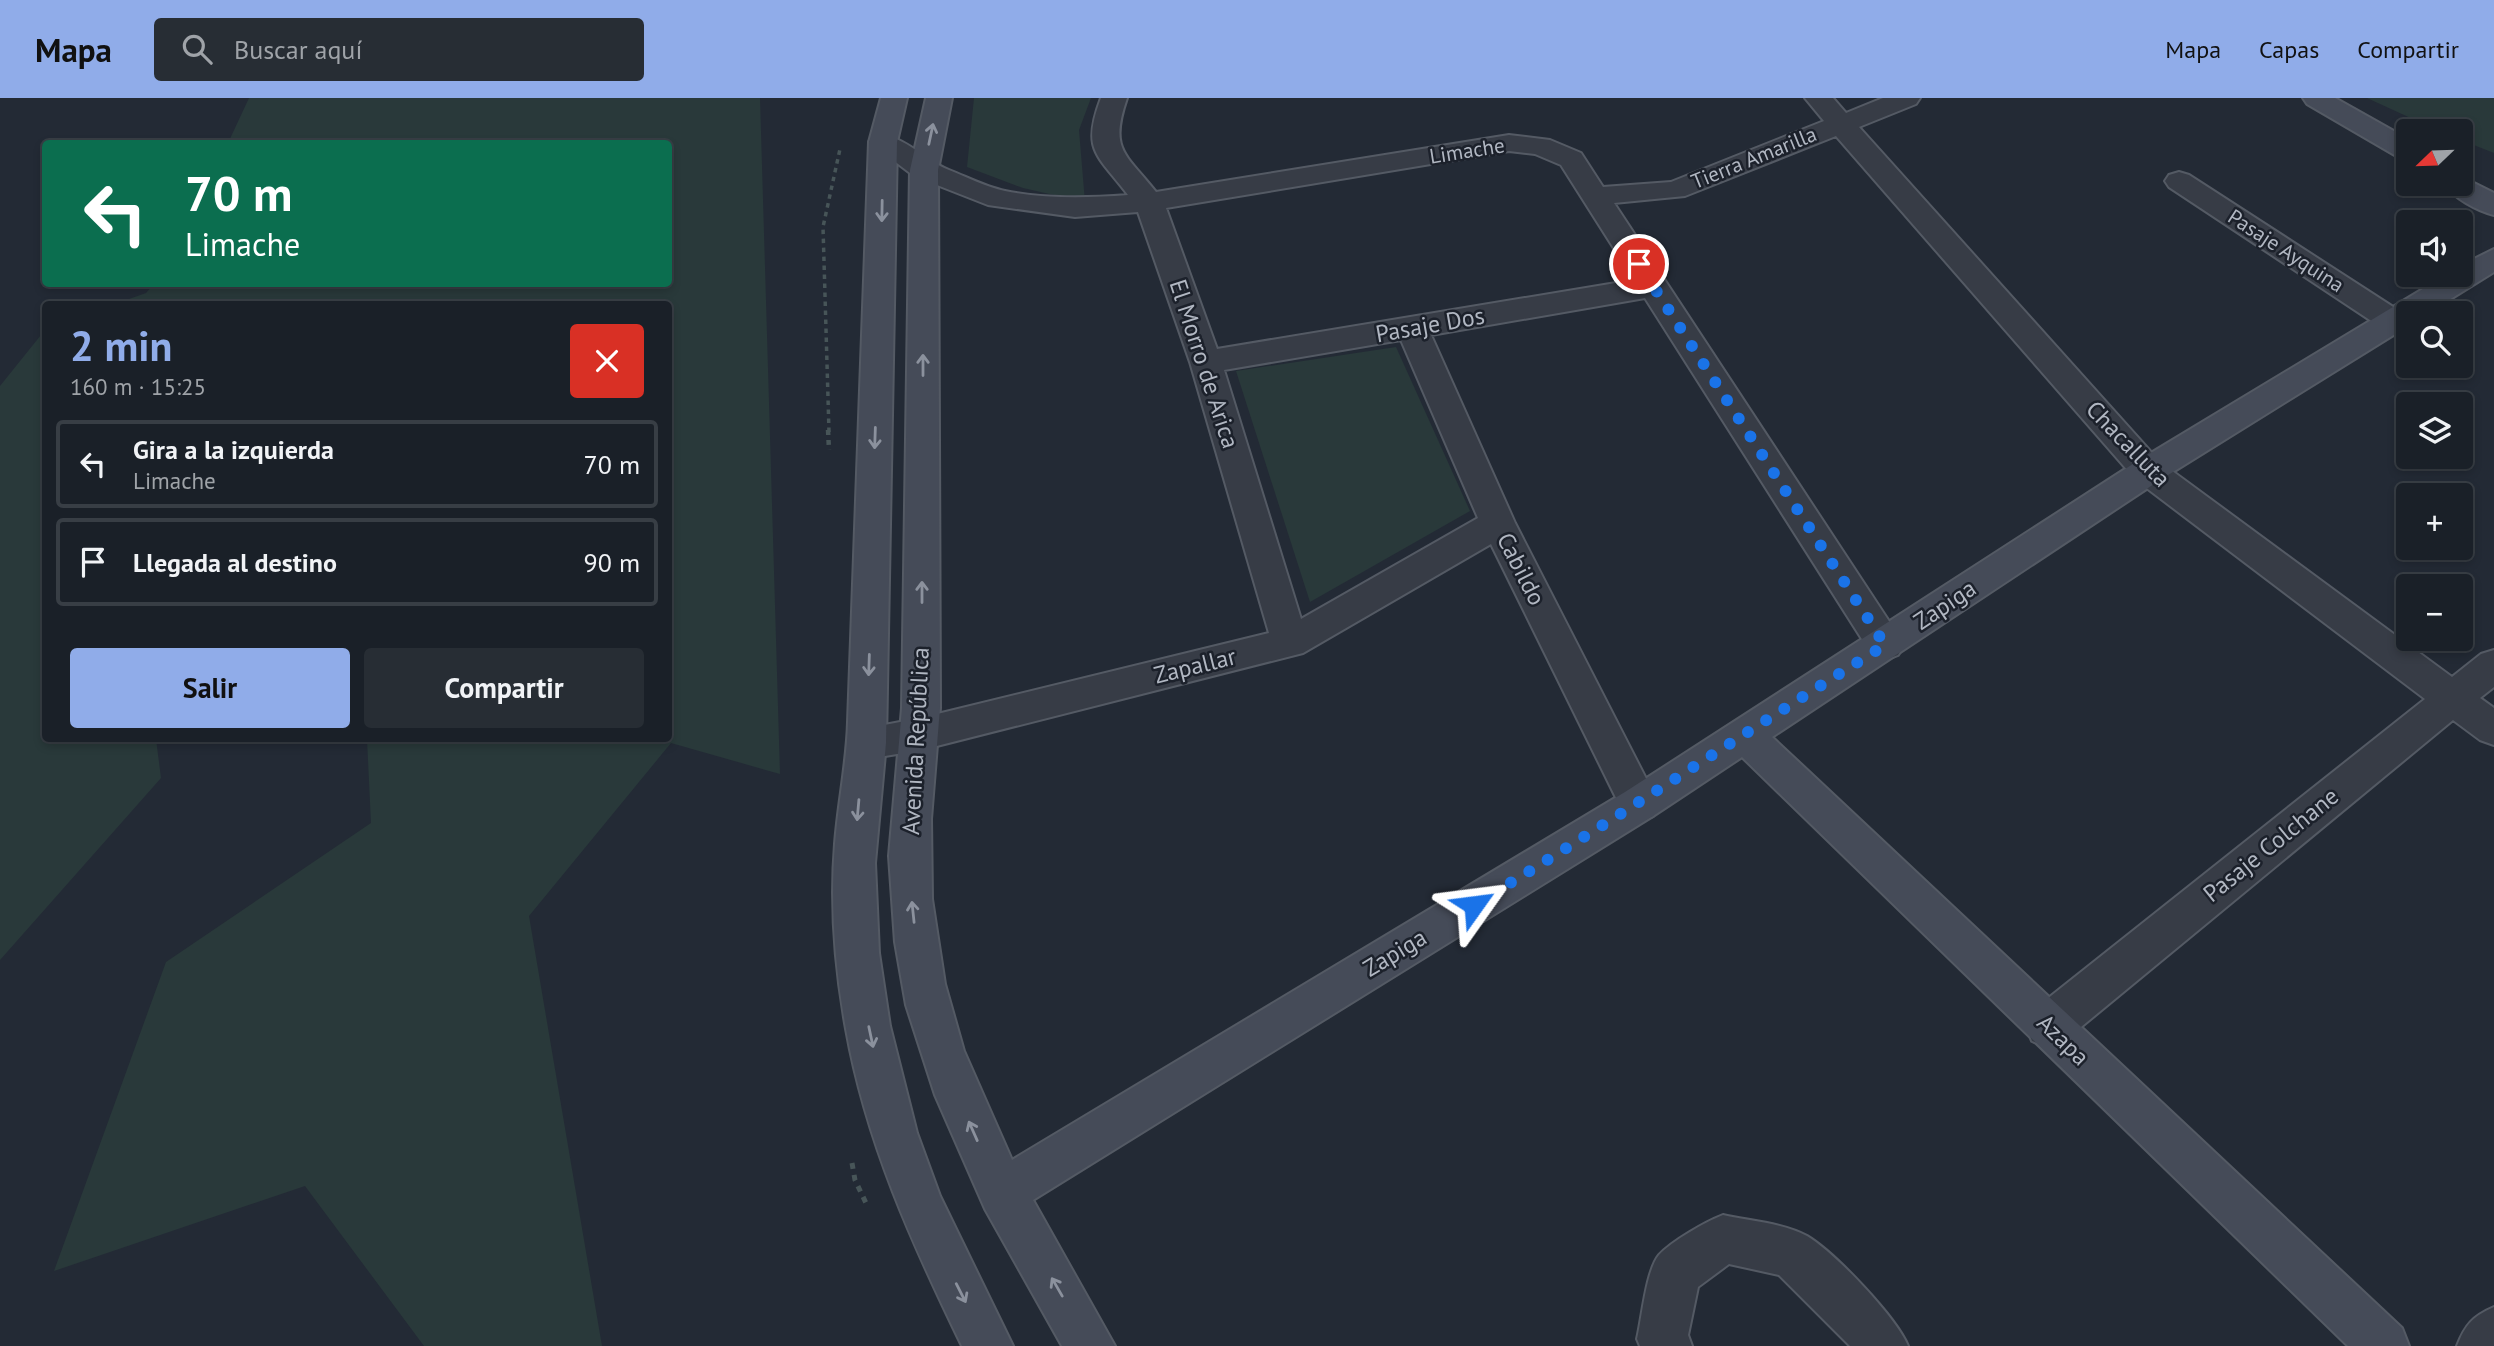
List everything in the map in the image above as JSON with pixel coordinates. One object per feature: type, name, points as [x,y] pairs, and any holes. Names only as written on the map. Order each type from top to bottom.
[{"type":"street","name":"Avenida República","points":[[894,98],[883,142],[867,743],[858,810],[854,881],[859,955],[868,1023],[883,1093],[905,1166],[935,1240],[988,1346]]},
{"type":"street","name":"Avenida República","points":[[939,98],[924,170],[920,734],[910,835],[910,889],[916,945],[929,1005],[947,1067],[972,1129],[1002,1192],[1090,1346]]},
{"type":"street","name":"El Morro de Arica","points":[[1114,98],[1104,126],[1104,146],[1149,202],[1206,362],[1290,643]]},
{"type":"street","name":"Chacalluta","points":[[1818,98],[2148,471],[2494,729]]},
{"type":"street","name":"Tierra Amarilla","points":[[1596,196],[1675,190],[1907,98]]},
{"type":"street","points":[[2316,98],[2396,144]]},
{"type":"street","name":"Limache","points":[[883,142],[924,170],[998,199],[1074,208],[1149,202],[1509,143],[1540,146],[1571,159],[1885,645]]},
{"type":"street","name":"Pasaje Ayquina","points":[[2179,181],[2393,321]]},
{"type":"street","points":[[2473,193],[2494,206]]},
{"type":"street","name":"Zapiga","points":[[1002,1192],[1639,804],[2148,471],[2494,259]]},
{"type":"street","name":"Pasaje Dos","points":[[1206,362],[1654,286]]},
{"type":"street","name":"Cabildo","points":[[1412,328],[1498,523],[1639,804]]},
{"type":"street","name":"Zapallar","points":[[867,743],[920,734],[1290,643],[1498,523]]},
{"type":"street","name":"Pasaje Colchane","points":[[2048,1026],[2494,665]]},
{"type":"street","name":"Azapa","points":[[1743,734],[2384,1346]]},
{"type":"street","points":[[1667,1346],[1662,1339],[1676,1273],[1723,1239],[1791,1254],[1850,1308],[1883,1346]]},
{"type":"street","points":[[2482,1346],[2494,1332]]},
{"type":"shaded area","points":[[249,98],[760,98],[780,774],[671,743],[529,916],[602,1346],[424,1346],[305,1186],[54,1271],[166,962],[371,823],[367,742],[672,742],[672,301],[123,301],[146,293],[151,287],[672,287],[672,140],[229,140]]},
{"type":"shaded area","points":[[974,98],[1091,98],[1079,130],[1085,202],[1023,188],[967,167]]},
{"type":"shaded area","points":[[2367,98],[2494,98],[2494,153],[2473,145],[2473,119],[2413,119]]},
{"type":"shaded area","points":[[42,334],[42,742],[156,742],[161,778],[0,960],[0,386]]},
{"type":"shaded area","points":[[1396,347],[1470,511],[1310,602],[1236,371]]},
{"type":"route","points":[[1474,905],[1639,804],[1743,734],[1885,645],[1639,264]]}]
